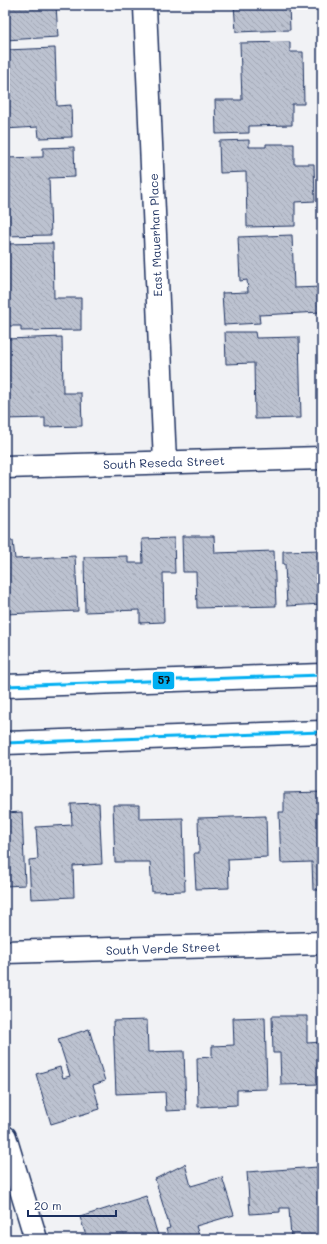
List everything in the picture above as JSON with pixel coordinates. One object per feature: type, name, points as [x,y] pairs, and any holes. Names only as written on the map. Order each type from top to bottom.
[{"type":"street","name":"East Mauerhan Place","points":[[145,7],[165,462]]},
{"type":"street","name":"South Reseda Street","points":[[5,467],[322,458]]},
{"type":"street","points":[[5,686],[322,675]]},
{"type":"street","points":[[5,743],[322,732]]},
{"type":"street","name":"South Verde Street","points":[[5,952],[322,943]]},
{"type":"street","points":[[5,1137],[36,1239]]},
{"type":"building","points":[[5,5],[56,5],[58,37],[5,40]]},
{"type":"building","points":[[234,5],[289,5],[290,30],[236,32]]},
{"type":"building","points":[[290,42],[290,52],[303,52],[304,104],[292,104],[292,125],[249,126],[249,133],[216,134],[215,100],[242,100],[240,43]]},
{"type":"building","points":[[55,48],[57,106],[71,105],[72,137],[39,138],[38,127],[5,129],[5,50]]},
{"type":"building","points":[[249,140],[249,147],[266,147],[266,144],[294,144],[294,164],[314,164],[315,201],[295,202],[295,226],[247,227],[246,172],[220,173],[219,141]]},
{"type":"building","points":[[74,147],[75,177],[49,178],[51,235],[5,236],[5,158],[43,157],[43,148]]},
{"type":"building","points":[[292,235],[294,288],[322,287],[322,312],[259,315],[260,323],[224,325],[222,293],[248,292],[247,280],[240,281],[238,237]]},
{"type":"building","points":[[53,243],[54,298],[81,298],[81,330],[21,331],[21,326],[5,326],[5,244]]},
{"type":"building","points":[[225,332],[255,332],[256,338],[299,337],[301,418],[255,419],[254,363],[226,364]]},
{"type":"building","points":[[62,337],[63,393],[81,393],[82,426],[45,427],[45,418],[5,419],[5,393],[7,392],[6,339]]},
{"type":"building","points":[[182,536],[214,536],[215,553],[274,551],[276,606],[197,608],[196,572],[183,572]]},
{"type":"building","points":[[174,538],[175,573],[163,573],[164,622],[140,623],[140,610],[85,612],[84,557],[128,556],[128,563],[143,563],[142,539]]},
{"type":"building","points":[[5,541],[13,541],[15,559],[75,556],[78,611],[5,614]]},
{"type":"building","points":[[322,550],[322,604],[287,606],[283,551]]},
{"type":"building","points":[[322,792],[322,890],[313,890],[312,862],[281,863],[279,812],[284,812],[284,793]]},
{"type":"building","points":[[99,803],[102,864],[73,866],[74,897],[31,899],[29,860],[38,859],[36,827],[72,825],[71,804]]},
{"type":"building","points":[[113,805],[139,805],[139,819],[183,818],[185,891],[152,892],[150,862],[115,862]]},
{"type":"building","points":[[22,812],[25,885],[5,886],[5,813]]},
{"type":"building","points":[[266,816],[267,857],[228,859],[229,888],[196,889],[194,853],[199,853],[198,818]]},
{"type":"building","points":[[272,1016],[307,1016],[307,1043],[322,1042],[322,1084],[281,1085],[280,1053],[273,1053]]},
{"type":"building","points":[[265,1017],[267,1089],[237,1090],[237,1105],[198,1107],[197,1058],[212,1057],[212,1046],[234,1045],[233,1018]]},
{"type":"building","points":[[147,1020],[148,1052],[184,1051],[186,1110],[166,1111],[165,1092],[116,1094],[113,1021]]},
{"type":"building","points":[[89,1029],[105,1081],[93,1085],[100,1109],[51,1124],[36,1074],[60,1067],[63,1078],[70,1076],[58,1039]]},
{"type":"building","points":[[185,1164],[191,1186],[222,1177],[234,1215],[196,1226],[200,1239],[169,1239],[166,1229],[170,1228],[155,1179]]},
{"type":"building","points":[[318,1167],[322,1239],[291,1239],[289,1208],[280,1208],[280,1212],[250,1214],[247,1172]]},
{"type":"building","points":[[146,1196],[159,1239],[87,1239],[80,1217]]},
{"type":"transit line","name":"57","points":[[5,686],[322,675]]},
{"type":"transit line","name":"57","points":[[5,743],[322,732]]}]
